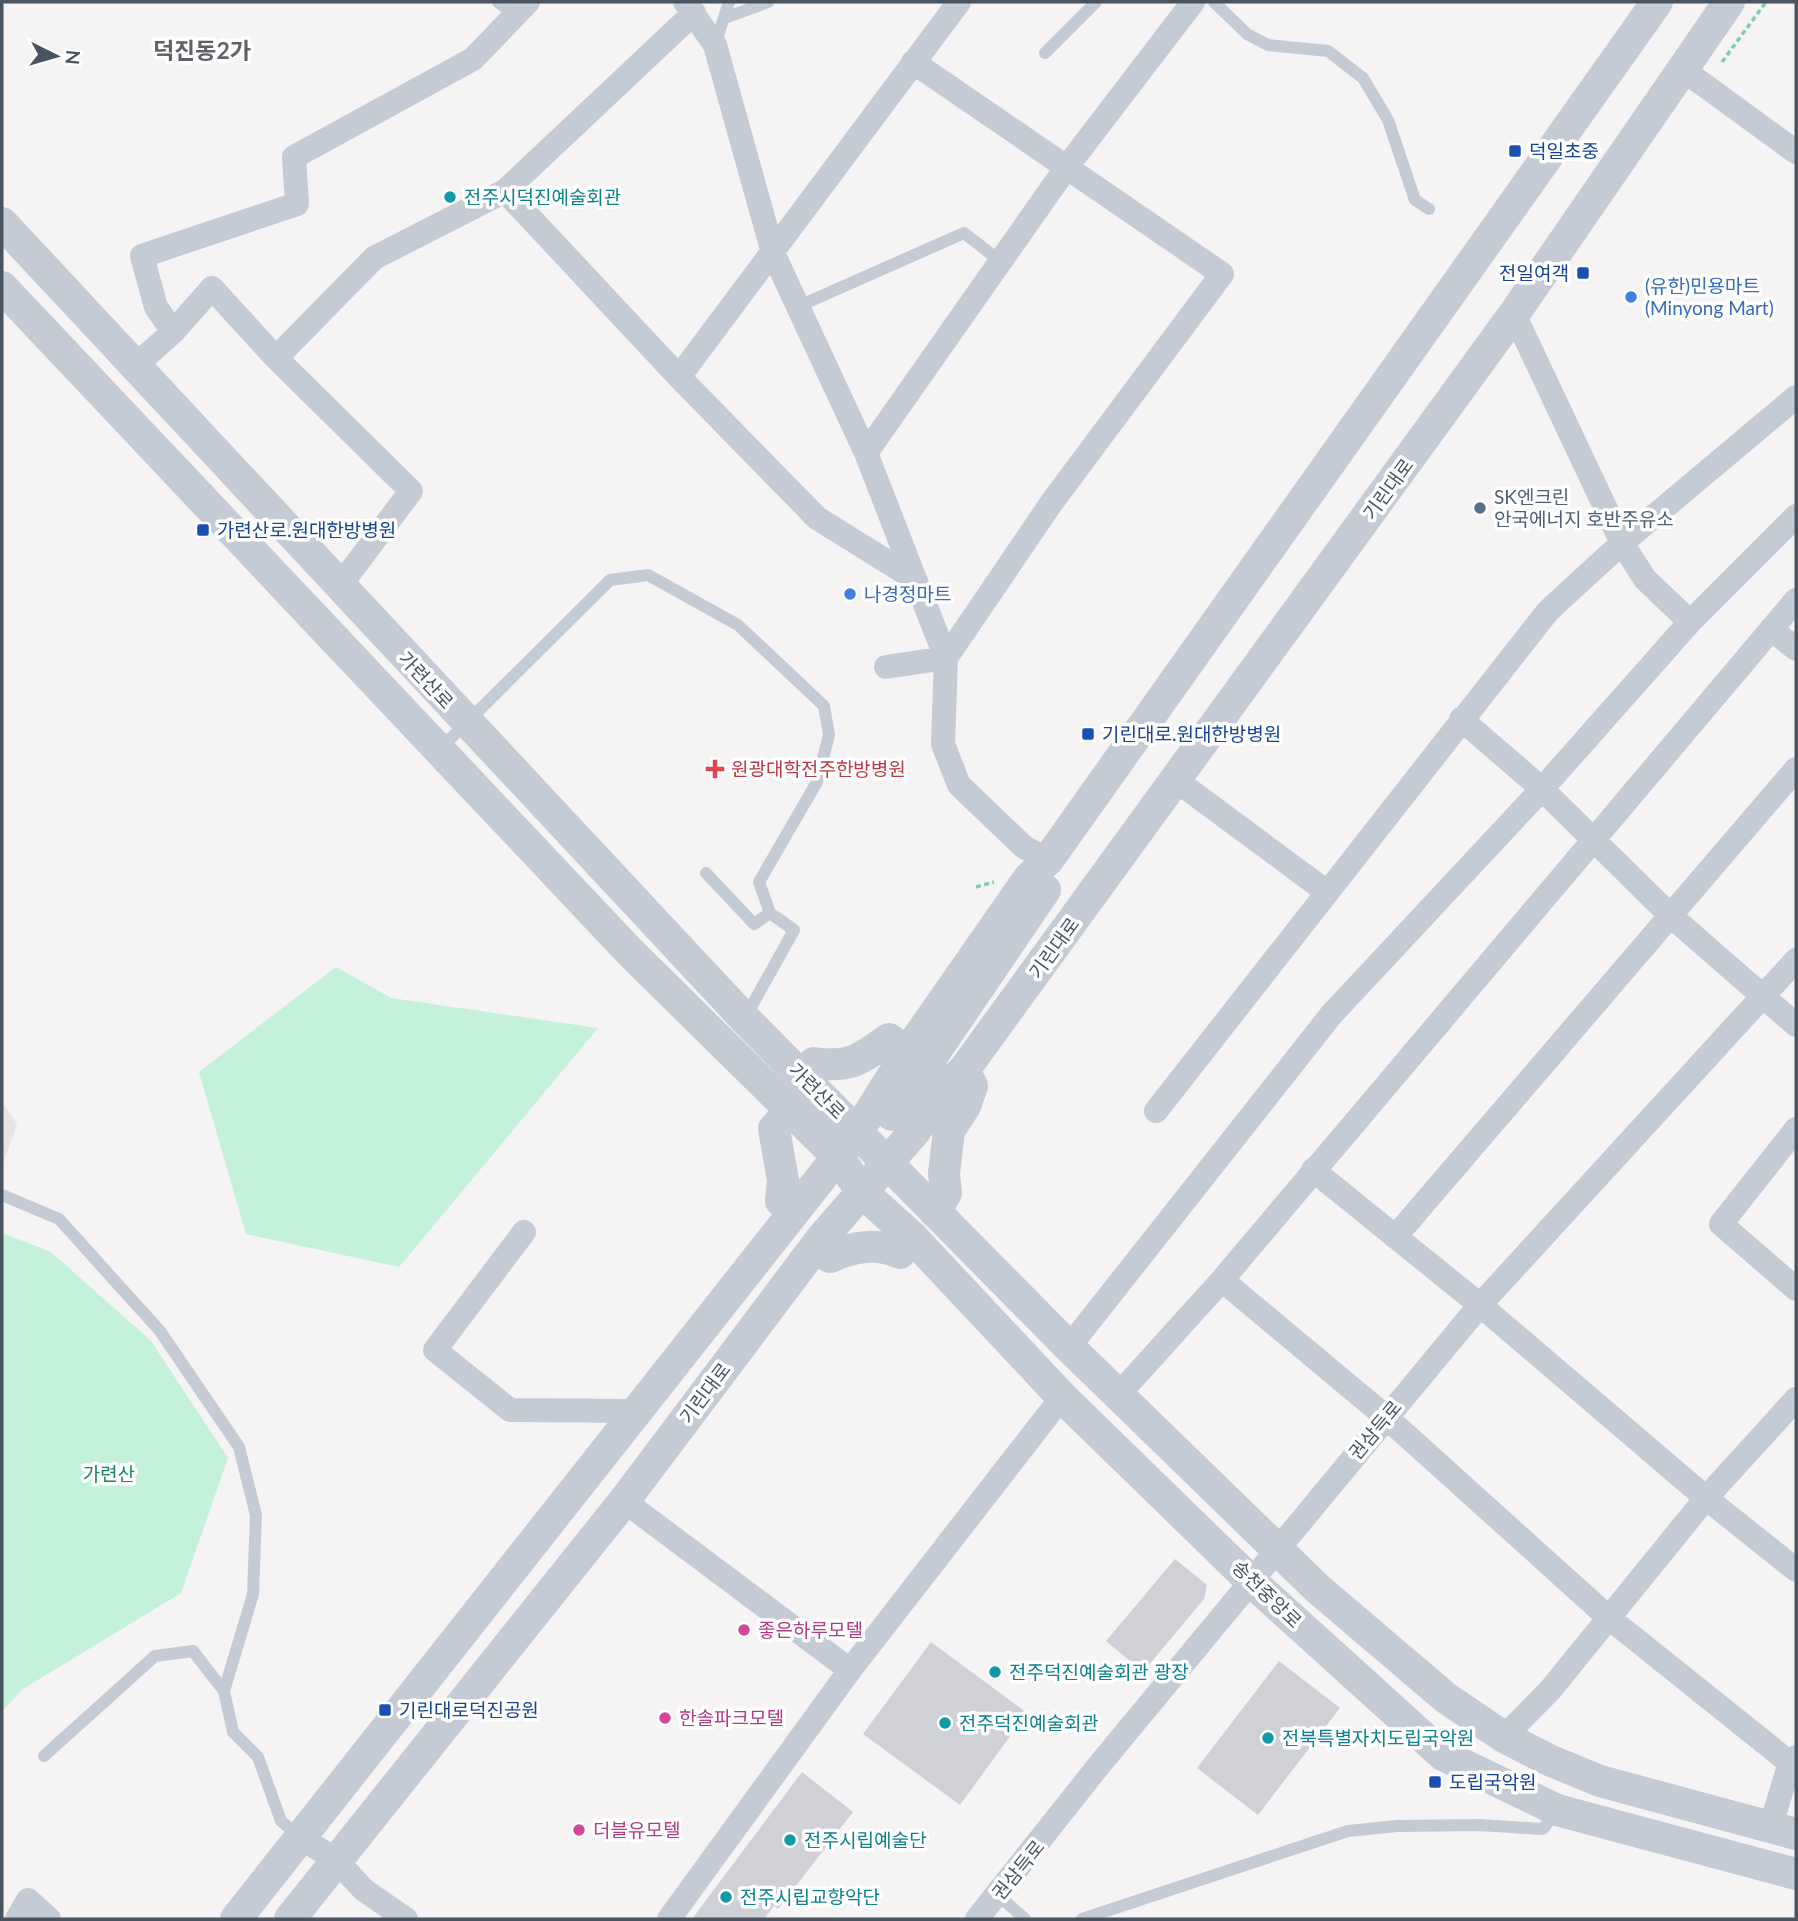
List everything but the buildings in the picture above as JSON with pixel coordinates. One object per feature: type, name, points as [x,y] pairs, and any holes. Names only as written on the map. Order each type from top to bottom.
[{"type":"street","points":[[679,377],[959,2]]},
{"type":"street","points":[[866,453],[1066,168],[1193,2]]},
{"type":"street","name":"기린대로","points":[[290,1919],[624,1501],[816,1248],[865,1161],[907,1054],[1029,878],[1048,860],[1657,2]]},
{"type":"street","name":"기린대로","points":[[236,1919],[793,1211],[865,1161],[915,1131],[948,1084],[964,1070],[1177,781],[1514,314],[1730,2]]},
{"type":"street","points":[[173,332],[156,307],[142,256],[297,204],[294,157],[473,59],[514,7]]},
{"type":"street","points":[[276,358],[374,258],[505,191],[690,8],[715,45],[773,253],[866,453],[946,658],[943,744],[959,785],[1024,847],[1048,860],[1045,893],[865,1161],[1027,1321],[1045,1324]]},
{"type":"street","points":[[886,667],[946,658],[1052,502],[1222,274],[913,62]]},
{"type":"street","points":[[1682,69],[1796,152]]},
{"type":"street","points":[[505,191],[679,377],[817,518],[915,579]]},
{"type":"street","name":"가련산로","points":[[2,223],[465,722],[800,1074],[865,1161]]},
{"type":"street","name":"가련산로","points":[[2,287],[630,952],[790,1110],[865,1161]]},
{"type":"street","points":[[136,365],[173,332],[212,288],[276,358],[411,491],[339,587]]},
{"type":"street","points":[[1514,314],[1622,543],[1645,579],[1690,622]]},
{"type":"street","points":[[1156,1111],[1548,611],[1622,543],[1796,398]]},
{"type":"street","points":[[1069,1347],[1331,1015],[1542,789],[1690,622],[1796,516]]},
{"type":"street","points":[[1119,1394],[1222,1280],[1592,838],[1796,600]]},
{"type":"street","points":[[1772,629],[1796,649]]},
{"type":"street","points":[[1461,719],[1542,789],[1672,917],[1796,1025]]},
{"type":"street","points":[[1395,1237],[1672,917],[1796,769]]},
{"type":"street","points":[[1177,781],[1327,892]]},
{"type":"street","name":"권삼득로","points":[[977,1919],[1100,1764],[1480,1305],[1796,960]]},
{"type":"street","points":[[800,1074],[814,1063],[840,1067],[861,1059],[888,1039],[907,1054]]},
{"type":"street","points":[[935,1212],[946,1193],[943,1173],[949,1131],[965,1106],[972,1086],[964,1070]]},
{"type":"street","points":[[790,1110],[774,1129],[783,1180],[781,1201],[793,1211]]},
{"type":"street","points":[[1796,1129],[1721,1224],[1796,1289]]},
{"type":"street","name":"송천중앙로","points":[[865,1161],[935,1212],[1045,1324],[1317,1588],[1446,1698],[1504,1737],[1600,1781],[1783,1831]]},
{"type":"street","name":"송천중앙로","points":[[865,1161],[912,1237],[1062,1397],[1252,1582],[1443,1755],[1557,1810],[1796,1874]]},
{"type":"street","points":[[1313,1170],[1480,1305],[1706,1498],[1796,1570]]},
{"type":"street","points":[[524,1232],[435,1350],[510,1410],[637,1411]]},
{"type":"street","points":[[816,1248],[830,1257],[850,1248],[872,1246],[900,1254],[912,1237]]},
{"type":"street","points":[[1222,1280],[1386,1417],[1609,1618],[1793,1760],[1783,1831]]},
{"type":"street","points":[[669,1919],[850,1670],[1062,1397]]},
{"type":"street","points":[[1504,1737],[1551,1689],[1706,1498],[1796,1399]]},
{"type":"street","points":[[624,1501],[850,1670]]},
{"type":"street","points":[[302,1838],[336,1860],[364,1890],[406,1919]]},
{"type":"street","points":[[16,1919],[29,1900],[49,1919]]},
{"type":"lane","points":[[715,45],[729,2]]},
{"type":"lane","points":[[724,18],[768,2]]},
{"type":"lane","points":[[1045,54],[1096,2]]},
{"type":"lane","points":[[1214,2],[1247,34],[1257,40],[1268,45],[1328,51],[1363,78],[1388,120],[1415,200],[1429,209]]},
{"type":"lane","points":[[799,306],[964,233],[1000,261]]},
{"type":"lane","points":[[438,751],[610,580],[648,575],[738,625],[824,706],[829,735],[817,782],[759,882],[771,914],[794,930],[745,1019]]},
{"type":"lane","points":[[706,873],[754,924],[771,914]]},
{"type":"lane","points":[[2,1195],[59,1219],[160,1331],[239,1447],[256,1515],[253,1594],[224,1691]]},
{"type":"lane","points":[[44,1756],[155,1656],[193,1651],[224,1691],[233,1732],[258,1757],[281,1821],[302,1838]]},
{"type":"lane","points":[[1085,1919],[1209,1875],[1348,1831],[1424,1825],[1543,1829],[1557,1810]]},
{"type":"lane","points":[[998,1895],[1025,1919]]},
{"type":"shaded area","points":[[2,1102],[17,1124],[2,1166]]},
{"type":"green space","points":[[336,967],[391,998],[598,1028],[399,1267],[246,1234],[199,1072]]},
{"type":"green space","name":"가련산","points":[[2,1233],[51,1252],[151,1341],[228,1458],[181,1593],[23,1689],[2,1711]]},
{"type":"place","name":"덕일초중","points":[[1515,151]]},
{"type":"place","name":"전주시덕진예술회관","points":[[450,197]]},
{"type":"place","name":"전일여객","points":[[1583,273]]},
{"type":"place","name":"(유한)민용마트 (Minyong Mart)","points":[[1631,297]]},
{"type":"place","name":"SK엔크린 안국에너지 호반주유소","points":[[1480,508]]},
{"type":"place","name":"가련산로.원대한방병원","points":[[203,530]]},
{"type":"place","name":"나경정마트","points":[[850,594]]},
{"type":"place","name":"기린대로.원대한방병원","points":[[1088,734]]},
{"type":"place","name":"원광대학전주한방병원","points":[[715,769]]},
{"type":"place","name":"좋은하루모텔","points":[[744,1630]]},
{"type":"place","name":"전주덕진예술회관 광장","points":[[995,1672]]},
{"type":"place","name":"기린대로덕진공원","points":[[385,1710]]},
{"type":"place","name":"한솔파크모텔","points":[[665,1718]]},
{"type":"place","name":"전주덕진예술회관","points":[[945,1723]]},
{"type":"place","name":"전북특별자치도립국악원","points":[[1268,1738]]},
{"type":"place","name":"도립국악원","points":[[1435,1782]]},
{"type":"place","name":"더블유모텔","points":[[579,1830]]},
{"type":"place","name":"전주시립예술단","points":[[790,1840]]},
{"type":"place","name":"전주시립교향악단","points":[[726,1897]]},
{"type":"district","name":"덕진동2가","points":[[202,51]]}]
